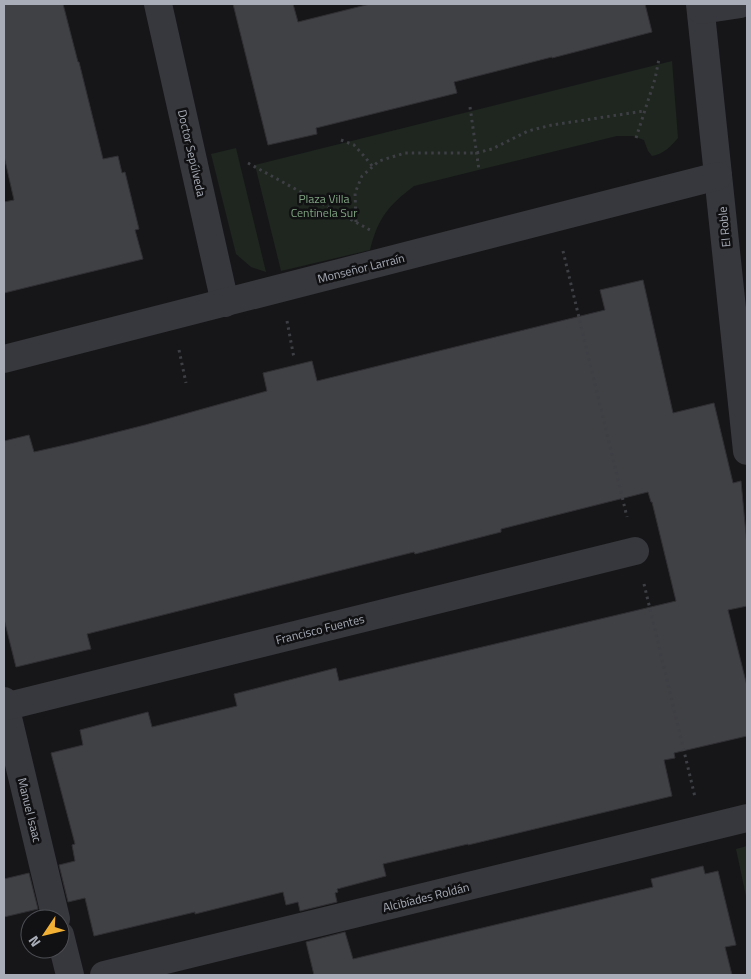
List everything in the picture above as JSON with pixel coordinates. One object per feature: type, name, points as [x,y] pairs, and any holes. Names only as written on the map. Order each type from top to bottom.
[{"type":"street","name":"Doctor Sepúlveda","points":[[158,4],[226,303]]},
{"type":"street","points":[[700,7],[740,4]]},
{"type":"street","name":"El Roble","points":[[700,7],[747,451]]},
{"type":"street","name":"Monseñor Larraín","points":[[4,359],[718,176]]},
{"type":"street","name":"Francisco Fuentes","points":[[4,705],[636,551]]},
{"type":"street","name":"Manuel Isaac","points":[[4,705],[54,909]]},
{"type":"street","name":"Alcibíades Roldán","points":[[104,975],[747,818]]},
{"type":"street","points":[[66,959],[70,975]]},
{"type":"path","points":[[636,138],[655,79],[659,59]]},
{"type":"path","points":[[470,107],[479,170]]},
{"type":"path","points":[[356,222],[355,193],[362,176],[379,161],[405,152],[476,153],[492,149],[528,131],[552,125],[644,111]]},
{"type":"path","points":[[341,140],[354,145],[373,167]]},
{"type":"path","points":[[248,163],[374,232]]},
{"type":"path","points":[[285,313],[294,358]]},
{"type":"path","points":[[178,348],[186,383]]},
{"type":"green space","name":"Plaza Villa Centinela Sur","points":[[672,61],[678,138],[664,152],[652,156],[644,140],[633,136],[617,136],[414,186],[397,200],[385,214],[377,229],[370,250],[281,271],[255,165]]},
{"type":"green space","points":[[236,148],[266,272],[251,267],[236,254],[211,154]]},
{"type":"green space","points":[[747,846],[747,901],[736,849]]},
{"type":"building","points":[[4,4],[63,4],[103,159],[118,156],[122,173],[125,172],[139,229],[135,230],[143,259],[4,293],[4,202],[14,200],[4,156]]},
{"type":"building","points":[[233,4],[293,4],[298,22],[370,4],[645,4],[652,32],[454,82],[457,93],[316,128],[317,134],[268,145]]},
{"type":"building","points":[[643,280],[673,413],[714,403],[733,483],[741,481],[747,545],[747,606],[728,610],[747,686],[747,736],[674,753],[675,758],[664,760],[672,796],[383,864],[386,876],[337,889],[338,892],[335,893],[337,902],[300,911],[298,902],[286,905],[283,892],[94,936],[85,898],[68,902],[59,865],[75,861],[72,845],[75,844],[51,753],[83,745],[80,730],[148,712],[152,727],[237,706],[234,694],[336,668],[339,681],[676,601],[648,492],[501,529],[501,532],[415,554],[414,552],[87,634],[91,649],[16,667],[4,619],[4,441],[29,435],[34,452],[145,425],[267,391],[263,373],[312,361],[317,381],[605,310],[600,290]]},
{"type":"building","points":[[703,866],[705,874],[718,871],[736,945],[725,947],[732,975],[314,975],[306,942],[345,932],[353,959],[653,887],[651,879]]},
{"type":"building","points":[[29,873],[38,909],[20,909],[20,913],[4,917],[4,879]]}]
